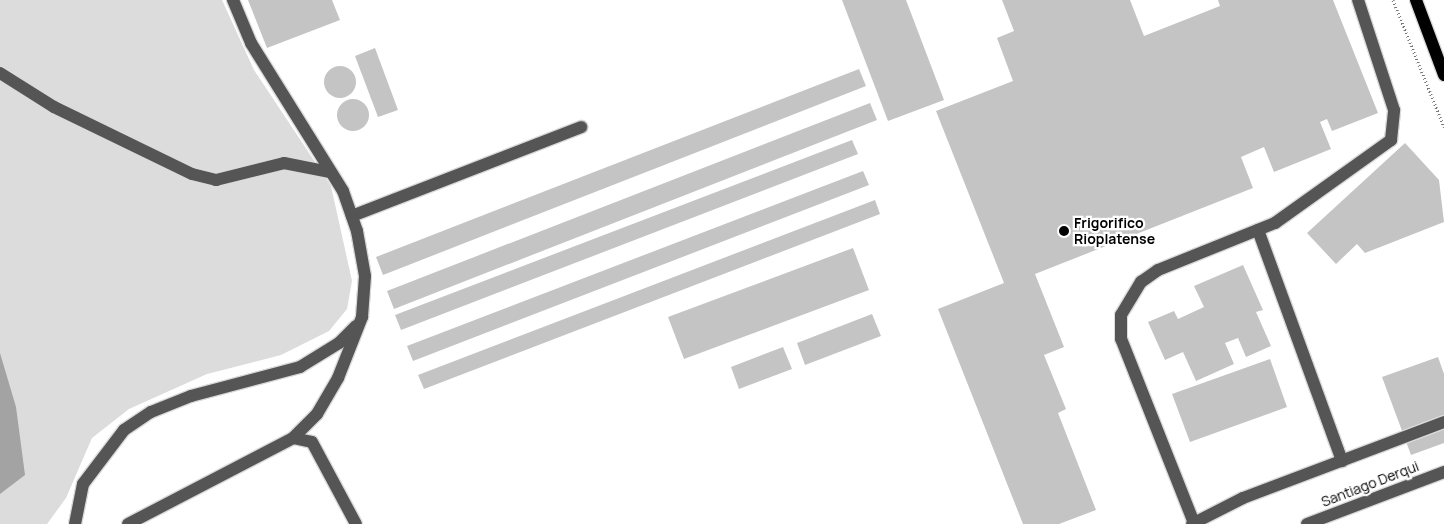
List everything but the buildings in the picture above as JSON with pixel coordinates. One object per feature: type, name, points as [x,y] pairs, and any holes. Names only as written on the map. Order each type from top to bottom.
[{"type":"main road","points":[[1416,0],[1444,75]]},
{"type":"street","points":[[128,524],[294,438],[317,414],[338,378],[360,322],[365,276],[352,216],[330,172],[251,43],[233,0]]},
{"type":"street","points":[[1358,0],[1394,110],[1391,140],[1275,223],[1158,270],[1142,282],[1121,315],[1121,339],[1193,523],[1342,461],[1444,422]]},
{"type":"street","points":[[0,73],[54,107],[192,174],[216,180],[284,163],[330,172]]},
{"type":"street","points":[[352,216],[581,127]]},
{"type":"street","points":[[1258,230],[1342,461]]},
{"type":"street","points":[[75,524],[83,484],[124,430],[151,412],[191,396],[300,367],[339,343],[360,322]]},
{"type":"street","points":[[294,438],[312,442],[356,524]]},
{"type":"street","name":"Santiago Derqui","points":[[1307,524],[1444,472]]},
{"type":"path","points":[[1394,0],[1444,127]]},
{"type":"shaded area","points":[[0,0],[222,0],[254,70],[331,186],[352,281],[347,309],[329,331],[281,355],[207,374],[129,409],[92,438],[66,498],[47,524],[0,524]]},
{"type":"shaded area","points":[[0,353],[16,407],[25,475],[0,494]]},
{"type":"place","name":"Frigorifico Rioplatense","points":[[1064,231]]}]
